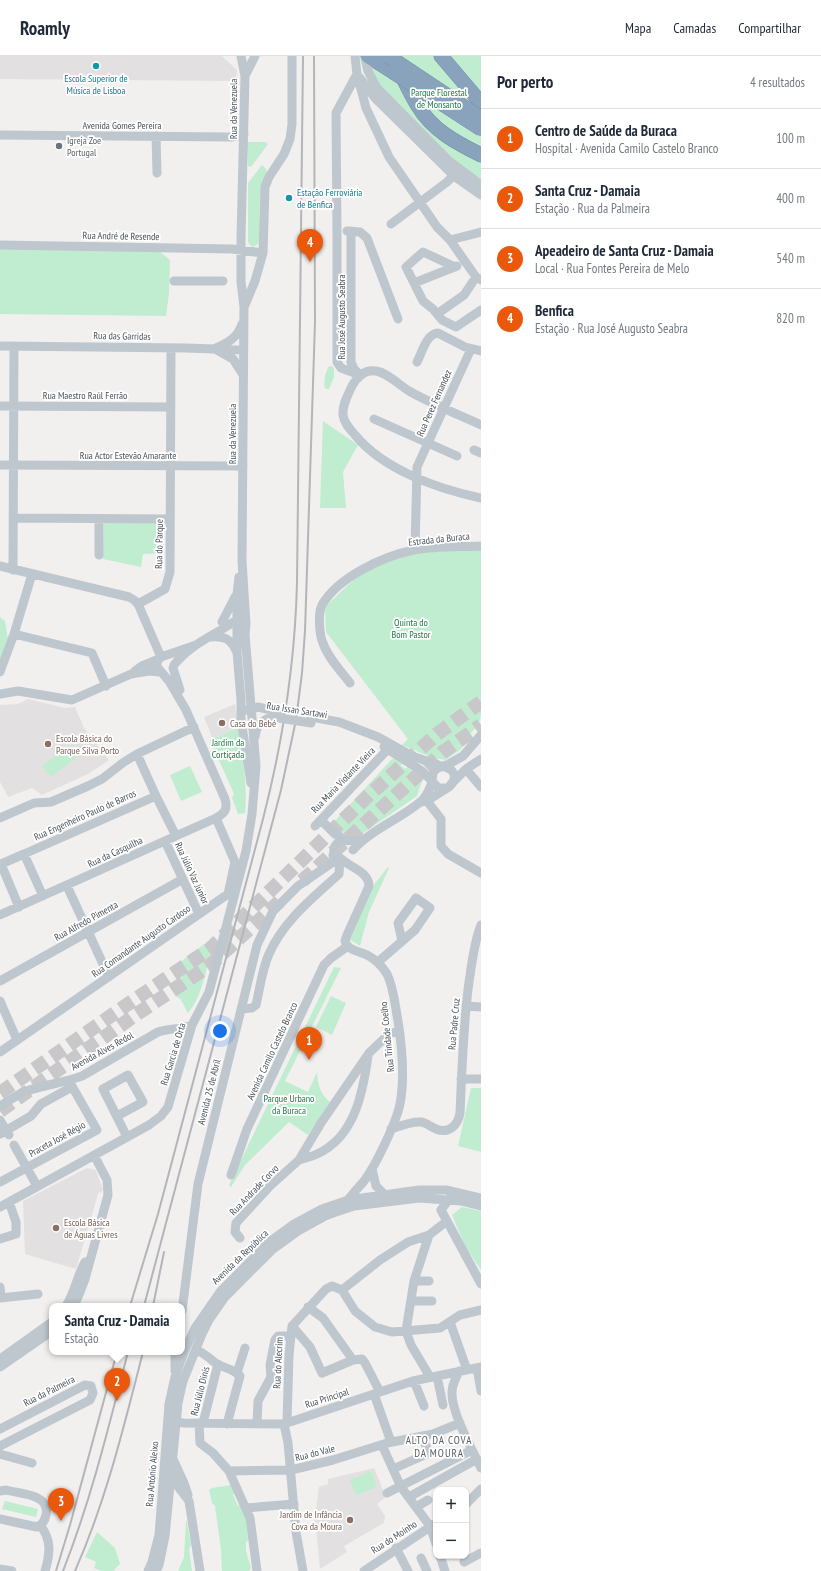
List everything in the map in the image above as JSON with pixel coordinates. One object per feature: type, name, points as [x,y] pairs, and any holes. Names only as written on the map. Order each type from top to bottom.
[{"type":"highway","points":[[366,56],[481,129]]},
{"type":"highway","points":[[388,56],[481,118]]},
{"type":"highway","points":[[397,56],[402,76],[418,107],[434,125],[454,142],[481,155]]},
{"type":"highway","points":[[440,56],[481,103]]},
{"type":"street","name":"Rua da Venezuela","points":[[241,56],[245,76],[241,282],[244,307],[242,561],[245,634],[249,682],[246,710]]},
{"type":"street","points":[[245,76],[255,56]]},
{"type":"street","name":"Rua da Venezuela","points":[[244,307],[255,281],[263,253],[265,187],[269,177],[289,144],[291,131],[292,56]]},
{"type":"street","points":[[355,56],[357,74],[366,108],[389,157],[437,227],[450,240],[478,279],[464,295],[437,314]]},
{"type":"street","points":[[366,56],[368,71],[377,88],[456,172],[481,185]]},
{"type":"street","points":[[357,74],[375,98],[481,194]]},
{"type":"street","name":"Rua José Augusto Seabra","points":[[357,74],[336,113],[337,362],[341,368],[360,375]]},
{"type":"street","name":"Avenida Gomes Pereira","points":[[0,135],[231,137],[244,134]]},
{"type":"street","points":[[156,136],[157,174]]},
{"type":"street","points":[[391,224],[420,203],[456,172]]},
{"type":"street","name":"Rua da Venezuela","points":[[243,211],[246,243],[252,251]]},
{"type":"street","points":[[337,231],[351,231],[363,234],[367,238],[398,319]]},
{"type":"street","name":"Rua José Augusto Seabra","points":[[351,231],[351,362],[354,369],[360,375]]},
{"type":"street","points":[[450,240],[481,232]]},
{"type":"street","name":"Rua André de Resende","points":[[0,245],[241,249],[263,253]]},
{"type":"street","points":[[455,267],[423,252],[406,267],[423,301],[442,320],[456,327],[481,310]]},
{"type":"street","points":[[414,283],[455,267],[464,261]]},
{"type":"street","points":[[174,281],[222,281]]},
{"type":"street","points":[[214,348],[227,343],[235,337],[240,330],[244,318]]},
{"type":"street","points":[[417,362],[429,339],[434,334],[438,334],[471,349],[481,351]]},
{"type":"street","name":"Rua das Garridas","points":[[0,346],[214,348],[243,350]]},
{"type":"street","points":[[13,570],[14,346]]},
{"type":"street","name":"Rua do Parque","points":[[138,604],[165,589],[170,572],[171,348]]},
{"type":"street","points":[[214,348],[233,359],[243,376]]},
{"type":"street","name":"Rua Perez Fernandez","points":[[414,550],[417,467],[471,349]]},
{"type":"street","points":[[481,425],[409,391],[380,372],[372,371],[360,375],[355,382],[344,404],[343,412],[346,424],[375,454],[416,477],[446,489],[481,498]]},
{"type":"street","name":"Rua Maestro Raúl Ferrão","points":[[0,406],[171,407]]},
{"type":"street","points":[[374,419],[457,456]]},
{"type":"street","name":"Rua Actor Estevão Amarante","points":[[0,465],[243,466]]},
{"type":"street","points":[[14,518],[170,519]]},
{"type":"street","points":[[99,519],[99,555]]},
{"type":"street","name":"Estrada da Buraca","points":[[350,683],[322,643],[320,630],[321,606],[349,578],[383,560],[414,550],[481,546]]},
{"type":"street","name":"Rua da Venezuela","points":[[242,561],[237,594],[236,621],[237,652],[246,710]]},
{"type":"street","points":[[0,566],[129,597],[138,604],[161,657]]},
{"type":"street","points":[[0,672],[14,634],[32,574]]},
{"type":"street","points":[[203,641],[222,622],[237,594]]},
{"type":"street","points":[[131,674],[150,671],[169,672],[181,656],[236,621],[245,607]]},
{"type":"street","points":[[222,622],[229,620],[236,621],[245,634]]},
{"type":"street","points":[[14,634],[92,653],[106,686]]},
{"type":"street","points":[[0,694],[18,691],[72,700],[131,674],[142,666],[161,657],[203,641],[222,637],[229,640],[237,652]]},
{"type":"street","points":[[186,710],[170,657],[161,657],[157,661],[157,667],[172,686],[186,710],[225,799],[226,810],[224,814],[216,818]]},
{"type":"street","points":[[249,682],[256,700],[275,714],[259,724],[254,740]]},
{"type":"street","name":"Rua Issan Sartawi","points":[[246,710],[257,715],[275,714],[311,720],[338,727],[388,749],[422,771],[432,782]]},
{"type":"street","name":"Rua Garcia de Orta","points":[[0,1207],[149,1125],[161,1116],[168,1107],[192,1025],[209,992],[246,851],[252,814],[256,766],[254,740],[246,710]]},
{"type":"street","name":"Rua Garcia de Orta","points":[[246,710],[241,720],[253,794]]},
{"type":"street","name":"Rua Issan Sartawi","points":[[311,720],[339,722],[378,737],[412,756],[442,766]]},
{"type":"street","points":[[0,818],[34,803],[51,802],[88,786],[102,779],[137,754],[194,727]]},
{"type":"street","points":[[423,802],[428,793],[432,782],[433,772],[436,768],[459,759],[467,752],[479,737]]},
{"type":"street","points":[[479,737],[476,751],[481,756]]},
{"type":"street","name":"Rua Maria Violante Vieira","points":[[333,832],[318,823],[388,749]]},
{"type":"street","points":[[137,754],[176,836]]},
{"type":"street","points":[[337,856],[350,857],[363,840],[449,787],[466,769],[481,759]]},
{"type":"street","points":[[442,766],[449,768],[453,774],[453,780],[449,787]]},
{"type":"street","points":[[466,769],[481,787]]},
{"type":"street","points":[[432,782],[438,788],[449,787]]},
{"type":"street","name":"Rua Engenheiro Paulo de Barros","points":[[19,907],[1,864],[156,796]]},
{"type":"street","points":[[423,802],[441,819],[441,846],[448,854],[481,873]]},
{"type":"street","name":"Rua da Casquilha","points":[[0,915],[216,818]]},
{"type":"street","name":"Rua Comandante Augusto Cardoso","points":[[0,1052],[228,894],[235,862],[216,818]]},
{"type":"street","points":[[333,832],[353,846],[353,852],[358,870]]},
{"type":"street","points":[[242,1009],[252,1008],[256,1004],[268,955],[280,932],[292,918],[339,874],[333,832]]},
{"type":"street","points":[[337,856],[339,841],[363,840]]},
{"type":"street","name":"Rua Júlio Vaz Júnior","points":[[165,841],[199,914]]},
{"type":"street","points":[[24,854],[43,896]]},
{"type":"street","points":[[337,856],[358,870],[368,881],[369,886],[347,934],[347,945],[353,950],[367,955],[378,962],[402,941]]},
{"type":"street","name":"Avenida 25 de Abril","points":[[183,1303],[198,1184],[257,946],[273,911],[298,886],[337,856]]},
{"type":"street","name":"Rua Alfredo Pimenta","points":[[0,981],[183,879]]},
{"type":"street","points":[[67,886],[109,977]]},
{"type":"street","name":"Rua Padre Cruz","points":[[391,1129],[419,1122],[441,1130],[448,1130],[458,1121],[460,1113],[462,1045],[466,1006],[471,969],[481,925]]},
{"type":"street","name":"Avenida Camilo Castelo Branco","points":[[232,1175],[247,1129],[324,965],[330,958],[347,945]]},
{"type":"street","name":"Rua Trindade Coelho","points":[[348,1200],[372,1169],[397,1116],[401,1093],[402,1059],[394,995],[390,982],[378,962]]},
{"type":"street","points":[[471,969],[481,970]]},
{"type":"street","points":[[0,1001],[17,1040]]},
{"type":"street","points":[[466,1006],[481,1007]]},
{"type":"street","name":"Avenida Alves Redol","points":[[0,1106],[25,1092],[71,1084],[97,1067],[158,1032],[166,1029],[184,1029],[192,1025]]},
{"type":"street","points":[[180,1028],[186,1045]]},
{"type":"street","name":"Rua Andrade Corvo","points":[[240,1238],[235,1232],[236,1223],[270,1186],[299,1160],[321,1123],[368,1053],[390,1033],[399,1032]]},
{"type":"street","name":"Rua Andrade Corvo","points":[[299,1160],[318,1154],[337,1140],[353,1117],[363,1089],[368,1053]]},
{"type":"street","points":[[117,1116],[143,1102],[128,1075],[103,1089],[127,1137]]},
{"type":"street","points":[[461,1079],[481,1079]]},
{"type":"street","points":[[0,1120],[5,1132],[28,1118],[41,1104],[71,1084]]},
{"type":"street","name":"Praceta José Régio","points":[[0,1182],[97,1130],[71,1084]]},
{"type":"street","points":[[14,1145],[37,1186]]},
{"type":"street","points":[[76,1303],[85,1279],[91,1250],[108,1190],[105,1174],[94,1155]]},
{"type":"street","points":[[357,1206],[369,1201],[374,1191],[372,1169]]},
{"type":"street","points":[[365,1180],[366,1189],[374,1191],[384,1197]]},
{"type":"street","name":"Avenida da República","points":[[179,1379],[196,1350],[209,1320],[225,1297],[273,1249],[298,1231],[325,1216],[384,1197],[431,1189],[446,1190],[481,1198]]},
{"type":"street","name":"Avenida da República","points":[[185,1344],[220,1292],[268,1243],[294,1224],[322,1209],[374,1191]]},
{"type":"street","name":"Avenida da República","points":[[384,1197],[449,1199],[481,1206]]},
{"type":"street","points":[[432,1198],[441,1210],[481,1284]]},
{"type":"street","points":[[441,1210],[449,1199]]},
{"type":"street","points":[[0,1239],[16,1234],[16,1222],[9,1202]]},
{"type":"street","points":[[447,1221],[429,1235],[408,1242],[380,1260],[342,1290],[355,1311],[375,1327],[392,1332],[440,1328],[460,1316],[481,1310]]},
{"type":"street","points":[[429,1235],[414,1281],[406,1331],[411,1345],[434,1376],[443,1405]]},
{"type":"street","points":[[68,1303],[73,1294],[81,1269],[91,1250]]},
{"type":"street","points":[[414,1281],[429,1281]]},
{"type":"street","name":"Rua do Alecrim","points":[[285,1423],[292,1326],[326,1289],[332,1286],[342,1290]]},
{"type":"street","points":[[0,1287],[0,1297],[38,1294]]},
{"type":"street","points":[[412,1301],[432,1301]]},
{"type":"street","points":[[308,1307],[323,1318],[353,1360]]},
{"type":"street","points":[[450,1322],[463,1370],[452,1386],[454,1406],[460,1423],[481,1468]]},
{"type":"street","points":[[0,1359],[49,1324]]},
{"type":"street","points":[[292,1326],[310,1348],[322,1373],[353,1360],[362,1359],[365,1363],[377,1393],[386,1444],[393,1469],[401,1487],[416,1507],[433,1525]]},
{"type":"street","points":[[0,1367],[49,1333]]},
{"type":"street","points":[[257,1424],[258,1401],[271,1377],[270,1365],[275,1340],[278,1336],[291,1336]]},
{"type":"street","points":[[237,1373],[246,1348]]},
{"type":"street","points":[[196,1350],[206,1354],[218,1364],[234,1370],[240,1376],[227,1424]]},
{"type":"street","points":[[179,1379],[180,1355]]},
{"type":"street","name":"Rua Júlio Dinis","points":[[201,1423],[218,1364]]},
{"type":"street","points":[[479,1367],[481,1391]]},
{"type":"street","name":"Rua Principal","points":[[176,1421],[227,1424],[285,1423],[414,1381],[479,1367]]},
{"type":"street","name":"Rua António Aleixo","points":[[156,1571],[159,1565],[165,1536],[172,1479],[172,1456],[179,1379]]},
{"type":"street","name":"Rua António Aleixo","points":[[148,1571],[159,1535],[169,1404],[179,1379]]},
{"type":"street","points":[[414,1381],[424,1406]]},
{"type":"street","name":"Rua da Palmeira","points":[[0,1429],[85,1385],[91,1386],[92,1393],[90,1400],[0,1446]]},
{"type":"street","points":[[201,1423],[200,1443],[213,1453],[229,1471],[250,1518],[257,1571]]},
{"type":"street","points":[[285,1423],[291,1470],[296,1532],[302,1571]]},
{"type":"street","name":"Rua do Vale","points":[[229,1471],[291,1470],[333,1460],[386,1444],[433,1434],[460,1423]]},
{"type":"street","points":[[393,1469],[429,1453],[422,1437]]},
{"type":"street","points":[[387,1493],[472,1450]]},
{"type":"street","points":[[0,1454],[32,1463]]},
{"type":"street","points":[[172,1456],[176,1468],[187,1489],[200,1571]]},
{"type":"street","points":[[409,1497],[477,1459]]},
{"type":"street","points":[[164,1462],[172,1479],[189,1501]]},
{"type":"street","points":[[469,1501],[481,1489]]},
{"type":"street","points":[[0,1491],[6,1490],[42,1499],[46,1504],[47,1510],[40,1526],[34,1527],[0,1519]]},
{"type":"street","points":[[168,1508],[172,1500],[176,1497],[181,1497],[189,1501]]},
{"type":"street","points":[[416,1507],[428,1500]]},
{"type":"street","points":[[246,1508],[294,1504]]},
{"type":"street","name":"Rua do Moinho","points":[[364,1571],[396,1548],[433,1525]]},
{"type":"street","points":[[40,1526],[46,1533],[48,1543],[48,1561],[45,1570]]},
{"type":"street","points":[[396,1548],[408,1571]]},
{"type":"street","points":[[469,1557],[481,1553]]},
{"type":"street","points":[[421,1558],[427,1571]]},
{"type":"street","points":[[441,1559],[445,1571]]},
{"type":"street","points":[[463,1559],[467,1571]]},
{"type":"street","points":[[0,1569],[12,1571]]},
{"type":"shaded area","points":[[0,56],[222,56],[237,70],[236,81],[0,79]]},
{"type":"shaded area","name":"Escola Básica do Parque Silva Porto","points":[[28,699],[65,708],[75,707],[84,728],[109,760],[88,774],[42,795],[32,788],[8,797],[0,782],[0,705],[18,704]]},
{"type":"shaded area","name":"Casa do Bebé","points":[[235,704],[238,728],[213,739],[204,717]]},
{"type":"shaded area","name":"Escola Básica de Águas Livres","points":[[87,1168],[96,1170],[103,1190],[98,1194],[76,1269],[25,1254],[23,1201]]},
{"type":"shaded area","name":"Jardim de Infância Cova da Moura","points":[[374,1468],[386,1497],[377,1504],[385,1516],[384,1523],[344,1546],[347,1552],[320,1569],[315,1517],[319,1487],[328,1484],[328,1479]]},
{"type":"green space","name":"Parque Florestal de Monsanto","points":[[359,56],[481,56],[481,191],[369,83],[364,73]]},
{"type":"green space","points":[[247,142],[266,142],[268,144],[251,167],[248,166]]},
{"type":"green space","points":[[262,165],[266,169],[267,174],[260,197],[260,238],[258,244],[253,247],[248,242],[248,183]]},
{"type":"green space","points":[[0,248],[160,252],[170,260],[169,294],[166,316],[0,314]]},
{"type":"green space","points":[[332,366],[334,368],[334,377],[329,389],[326,389],[324,386],[325,376],[328,367]]},
{"type":"green space","points":[[323,421],[358,445],[343,472],[346,508],[320,508]]},
{"type":"green space","points":[[104,521],[164,522],[164,553],[143,554],[141,567],[103,559]]},
{"type":"green space","name":"Quinta do Bom Pastor","points":[[481,549],[481,715],[479,724],[470,734],[461,749],[446,760],[433,758],[402,745],[408,739],[326,632],[325,607],[349,584],[364,572],[377,565],[416,553]]},
{"type":"green space","points":[[0,617],[5,621],[8,639],[0,663]]},
{"type":"green space","name":"Jardim da Cortiçada","points":[[238,728],[244,770],[246,802],[245,813],[238,814],[232,798],[234,794],[210,740]]},
{"type":"green space","points":[[69,746],[77,757],[51,777],[42,766]]},
{"type":"green space","points":[[392,759],[395,759],[402,764],[401,766],[406,769],[407,767],[423,778],[417,796],[359,836],[347,835],[332,824]]},
{"type":"green space","points":[[190,766],[202,792],[181,801],[170,775]]},
{"type":"green space","points":[[388,867],[389,868],[369,912],[360,946],[349,939],[375,883]]},
{"type":"green space","points":[[211,939],[213,941],[207,969],[198,997],[188,1013],[181,1000],[175,995],[183,985],[181,975],[172,968]]},
{"type":"green space","name":"Parque Urbano da Buraca","points":[[334,967],[341,968],[285,1081],[308,1092],[317,1072],[320,1089],[330,1102],[308,1135],[289,1122],[245,1165],[231,1187],[229,1185]]},
{"type":"green space","points":[[331,996],[346,1003],[332,1035],[316,1027]]},
{"type":"green space","points":[[471,1088],[481,1088],[481,1152],[458,1146]]},
{"type":"green space","points":[[462,1207],[481,1211],[481,1270],[465,1246],[452,1215]]},
{"type":"green space","points":[[371,1471],[377,1487],[356,1495],[350,1480]]},
{"type":"green space","points":[[231,1485],[235,1493],[233,1495],[238,1506],[241,1505],[246,1519],[248,1541],[246,1542],[246,1551],[251,1568],[249,1571],[222,1571],[221,1550],[215,1506],[212,1503],[209,1490],[212,1488]]},
{"type":"green space","points":[[5,1501],[38,1509],[36,1517],[2,1509]]},
{"type":"green space","points":[[186,1521],[191,1545],[189,1549],[192,1571],[178,1571],[184,1557]]},
{"type":"green space","points":[[97,1532],[115,1548],[120,1564],[113,1571],[101,1571],[94,1568],[96,1562],[85,1557]]},
{"type":"tunnel","points":[[0,1093],[210,949],[370,794],[437,734],[481,702]]},
{"type":"tunnel","points":[[302,881],[443,752],[481,725]]},
{"type":"tunnel","points":[[0,1111],[134,1016],[209,966],[281,900]]},
{"type":"railway","points":[[131,1303],[158,1214],[263,819],[287,702],[294,643],[297,583],[303,56]]},
{"type":"railway","points":[[145,1303],[281,790],[296,720],[302,673],[305,631],[315,322],[314,56]]},
{"type":"railway","points":[[154,1303],[164,1252]]},
{"type":"railway","points":[[56,1571],[116,1355]]},
{"type":"railway","points":[[63,1571],[91,1490],[127,1355]]},
{"type":"railway","points":[[75,1571],[86,1545],[105,1490],[142,1355]]},
{"type":"place","name":"Escola Superior de Música de Lisboa","points":[[96,66]]},
{"type":"place","name":"Igreja Zoe Portugal","points":[[59,146]]},
{"type":"place","name":"Estação Ferroviária de Benfica","points":[[289,198]]},
{"type":"place","name":"Benfica","points":[[310,262]]},
{"type":"place","name":"Casa do Bebé","points":[[222,723]]},
{"type":"place","name":"Escola Básica do Parque Silva Porto","points":[[48,744]]},
{"type":"place","name":"Centro de Saúde da Buraca","points":[[309,1060]]},
{"type":"place","name":"Escola Básica de Águas Livres","points":[[56,1228]]},
{"type":"place","name":"Santa Cruz - Damaia","points":[[117,1401]]},
{"type":"place","name":"Jardim de Infância Cova da Moura","points":[[350,1520]]},
{"type":"place","name":"Apeadeiro de Santa Cruz - Damaia","points":[[61,1521]]},
{"type":"district","name":"ALTO DA COVA DA MOURA","points":[[439,1446]]}]
